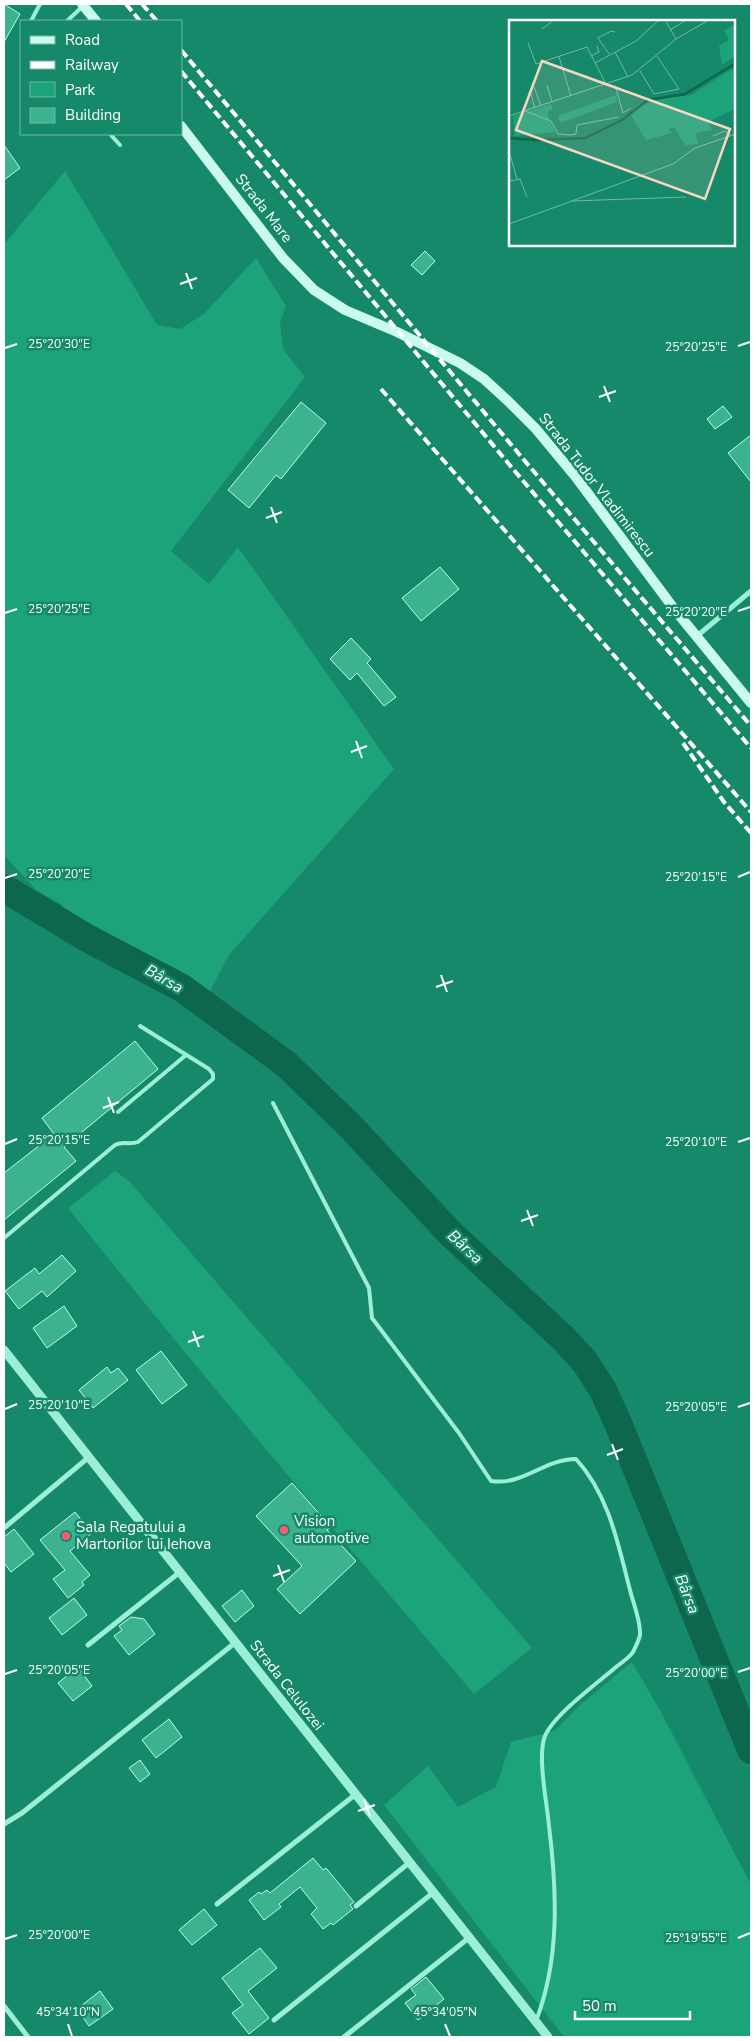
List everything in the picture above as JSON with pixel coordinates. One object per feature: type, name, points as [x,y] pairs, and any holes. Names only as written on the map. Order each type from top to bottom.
[{"type":"main road","points":[[83,5],[95,20]]},
{"type":"main road","name":"Strada Mare","points":[[182,127],[283,258],[301,278],[330,301]]},
{"type":"main road","name":"Strada Tudor Vladimirescu","points":[[330,301],[364,319],[405,335],[460,363],[484,379],[502,395],[536,429],[558,455],[696,637],[751,703]]},
{"type":"street","points":[[696,637],[751,591]]},
{"type":"street","name":"Strada Celulozei","points":[[4,1350],[548,2037]]},
{"type":"street","points":[[4,1528],[89,1457]]},
{"type":"street","points":[[88,1645],[180,1572]]},
{"type":"street","points":[[4,1824],[22,1812],[236,1642]]},
{"type":"street","points":[[217,1904],[356,1794]]},
{"type":"street","points":[[356,1906],[410,1862]]},
{"type":"street","points":[[274,2020],[434,1892]]},
{"type":"street","points":[[344,2037],[470,1937]]},
{"type":"street","points":[[4,2006],[28,2037]]},
{"type":"lane","points":[[32,20],[40,4]]},
{"type":"lane","points":[[68,20],[83,5]]},
{"type":"lane","points":[[111,135],[120,145]]},
{"type":"lane","points":[[4,1238],[115,1145],[138,1142],[214,1079],[209,1069],[140,1026]]},
{"type":"lane","points":[[118,1112],[186,1054]]},
{"type":"lane","points":[[273,1103],[369,1288],[372,1318],[459,1433],[491,1481],[503,1483],[562,1459],[576,1459],[588,1472],[610,1516],[637,1616],[640,1634],[632,1654],[571,1705],[544,1738],[542,1765],[554,1869],[554,1931],[550,1971],[544,1999],[536,2021]]},
{"type":"green space","points":[[65,171],[157,325],[180,329],[204,314],[256,258],[286,306],[280,321],[283,349],[305,377],[171,551],[209,584],[238,547],[394,769],[229,955],[199,1012],[44,929],[63,905],[36,890],[4,855],[4,240],[6,242]]},
{"type":"green space","points":[[115,1171],[129,1181],[532,1648],[474,1694],[218,1392],[68,1208]]},
{"type":"green space","points":[[632,1662],[661,1712],[751,1885],[751,2037],[564,2037],[384,1805],[428,1766],[458,1807],[496,1787],[511,1742],[554,1731],[580,1705]]},
{"type":"building","points":[[4,4],[20,14],[4,42]]},
{"type":"building","points":[[4,145],[20,168],[4,180]]},
{"type":"building","points":[[425,251],[435,261],[422,275],[411,265]]},
{"type":"building","points":[[301,402],[326,423],[281,479],[276,475],[249,508],[228,490]]},
{"type":"building","points":[[723,406],[732,417],[715,429],[707,419]]},
{"type":"building","points":[[751,435],[751,482],[728,453]]},
{"type":"building","points":[[440,567],[459,589],[421,621],[402,598]]},
{"type":"building","points":[[351,638],[371,659],[367,663],[396,697],[384,706],[357,673],[350,680],[330,659]]},
{"type":"building","points":[[135,1041],[158,1069],[64,1147],[76,1161],[4,1220],[4,1173],[54,1134],[42,1118]]},
{"type":"building","points":[[62,1255],[76,1271],[47,1297],[42,1291],[19,1309],[5,1291],[35,1268],[39,1274]]},
{"type":"building","points":[[64,1306],[77,1326],[47,1348],[33,1328]]},
{"type":"building","points":[[161,1351],[187,1385],[162,1404],[136,1370]]},
{"type":"building","points":[[107,1367],[111,1373],[118,1368],[128,1380],[93,1408],[79,1390]]},
{"type":"building","points":[[292,1483],[331,1527],[327,1530],[356,1561],[300,1614],[277,1589],[302,1566],[256,1516]]},
{"type":"building","points":[[75,1512],[92,1533],[70,1551],[90,1575],[82,1582],[84,1585],[68,1598],[53,1579],[65,1570],[40,1540]]},
{"type":"building","points":[[14,1529],[34,1554],[11,1572],[4,1563],[4,1537]]},
{"type":"building","points":[[242,1590],[254,1606],[235,1622],[222,1606]]},
{"type":"building","points":[[74,1598],[87,1615],[62,1635],[49,1618]]},
{"type":"building","points":[[131,1617],[144,1619],[155,1634],[129,1655],[114,1636],[122,1630],[119,1626]]},
{"type":"building","points":[[78,1667],[92,1686],[73,1701],[58,1683]]},
{"type":"building","points":[[169,1719],[182,1737],[156,1758],[142,1740]]},
{"type":"building","points":[[140,1760],[150,1774],[140,1782],[129,1768]]},
{"type":"building","points":[[313,1858],[323,1870],[326,1868],[354,1902],[350,1905],[353,1909],[333,1925],[331,1923],[323,1929],[311,1914],[317,1908],[300,1887],[279,1904],[281,1907],[264,1920],[249,1900],[259,1892],[261,1894],[267,1890],[270,1893]]},
{"type":"building","points":[[204,1909],[217,1925],[192,1945],[179,1930]]},
{"type":"building","points":[[260,1948],[277,1968],[248,1991],[269,2018],[249,2034],[232,2013],[243,2005],[222,1978]]},
{"type":"building","points":[[426,1977],[444,1999],[418,2020],[405,2003],[416,1995],[411,1989]]},
{"type":"building","points":[[100,1991],[113,2009],[89,2026],[77,2009]]},
{"type":"waterway","name":"Bârsa","points":[[4,888],[87,938],[182,988],[286,1064],[350,1126],[450,1233],[564,1339],[585,1362],[603,1390],[618,1423],[751,1750]]},
{"type":"railway","points":[[126,4],[139,20]]},
{"type":"railway","points":[[142,4],[156,20]]},
{"type":"railway","points":[[182,51],[524,460],[751,726]]},
{"type":"railway","points":[[182,72],[513,469],[751,748]]},
{"type":"railway","points":[[381,389],[751,812]]},
{"type":"railway","points":[[683,743],[724,802],[751,833]]},
{"type":"place","name":"Vision automotive","points":[[284,1530]]},
{"type":"place","name":"Sala Regatului a Martorilor lui Iehova","points":[[66,1536]]}]
